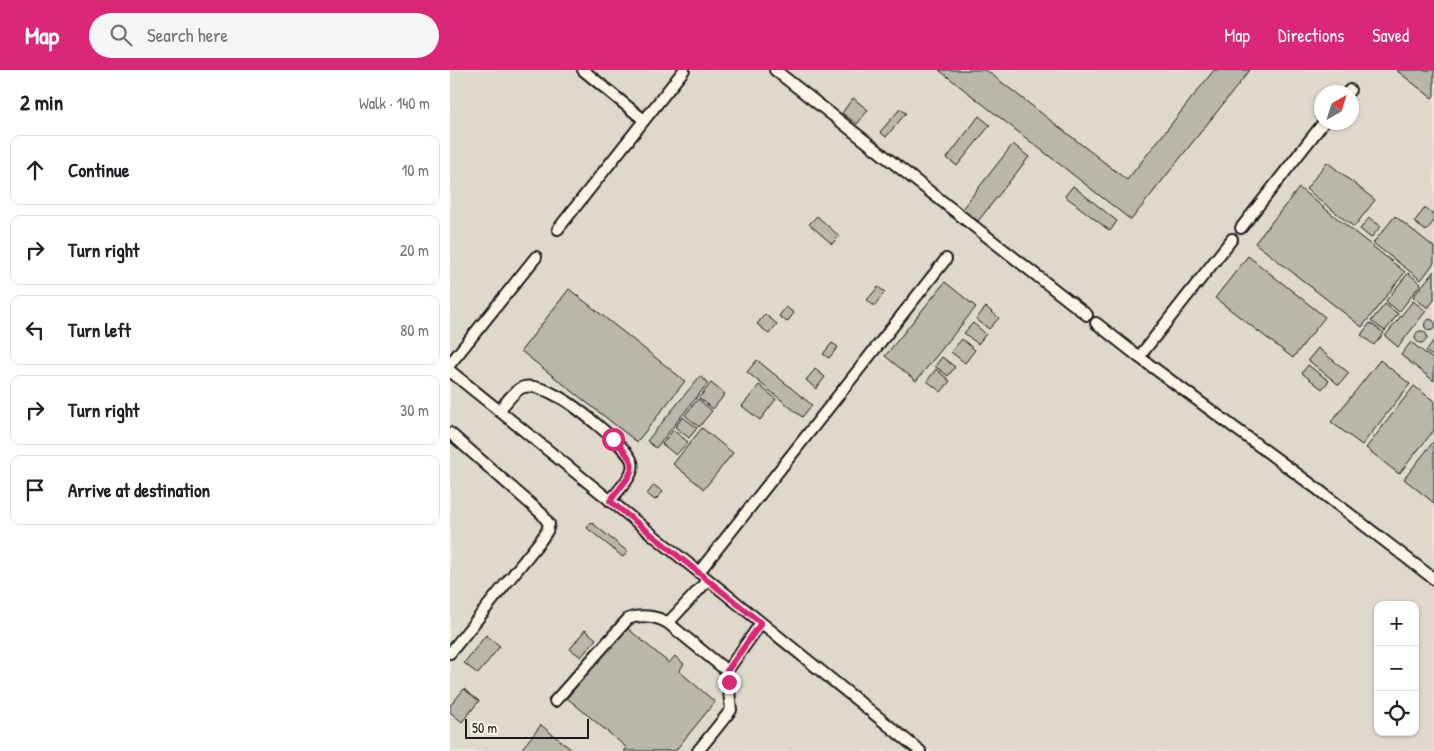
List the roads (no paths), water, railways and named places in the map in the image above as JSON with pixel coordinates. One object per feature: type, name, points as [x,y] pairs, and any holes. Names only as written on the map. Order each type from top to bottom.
[{"type":"lane","points":[[582,70],[644,120]]},
{"type":"lane","points":[[558,229],[684,70]]},
{"type":"lane","points":[[775,70],[1087,315]]},
{"type":"lane","points":[[1241,228],[1318,130]]},
{"type":"lane","points":[[1139,357],[1232,239]]},
{"type":"lane","points":[[450,364],[536,257]]},
{"type":"lane","points":[[698,572],[946,259]]},
{"type":"lane","points":[[1096,322],[1139,357],[1324,494],[1434,579]]},
{"type":"lane","points":[[450,371],[920,751]]},
{"type":"lane","points":[[499,411],[520,388],[526,386],[559,396],[613,439],[629,454],[633,463],[632,473],[610,501]]},
{"type":"lane","points":[[450,653],[541,540],[547,531],[548,524],[542,514],[451,437]]},
{"type":"lane","points":[[668,623],[708,580]]},
{"type":"lane","points":[[556,701],[628,619],[644,616],[662,619],[727,671]]},
{"type":"lane","points":[[698,751],[731,710],[727,671],[761,623]]}]
